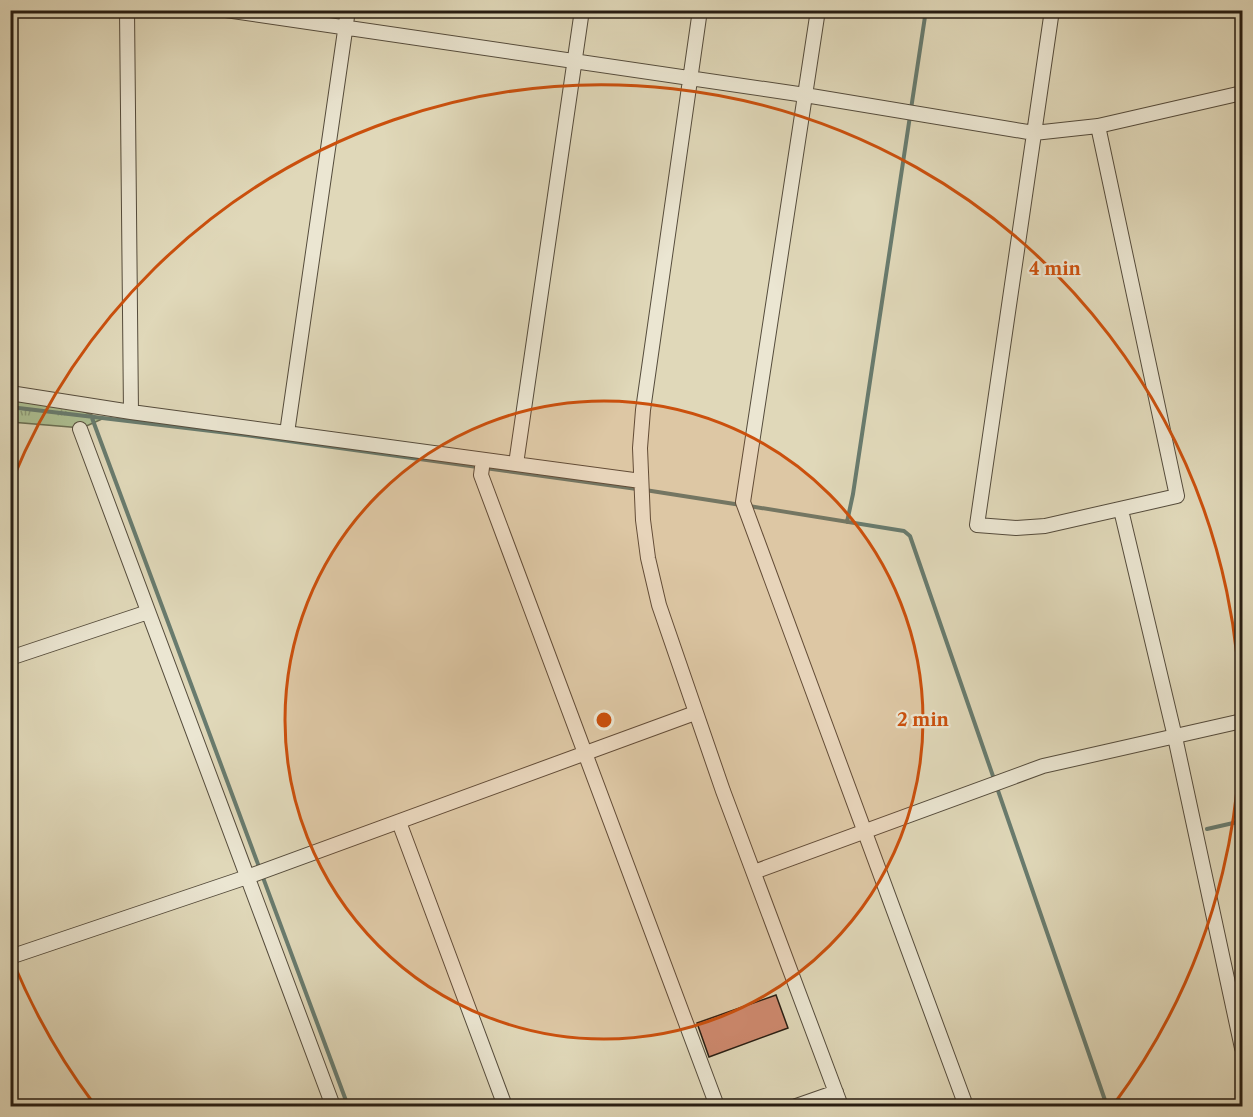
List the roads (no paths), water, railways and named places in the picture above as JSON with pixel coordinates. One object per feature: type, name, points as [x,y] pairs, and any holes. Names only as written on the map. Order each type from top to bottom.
[{"type":"street","points":[[127,10],[131,412]]},
{"type":"street","points":[[226,10],[805,95],[1034,134],[1098,126],[1242,93]]},
{"type":"street","points":[[287,433],[348,10]]},
{"type":"street","points":[[516,464],[582,10]]},
{"type":"street","points":[[700,10],[643,410],[640,448],[641,481],[648,558],[659,605],[695,713],[841,1107]]},
{"type":"street","points":[[818,10],[743,502],[966,1107]]},
{"type":"street","points":[[1052,10],[977,525],[1016,528],[1045,526],[1177,496],[1098,126]]},
{"type":"street","points":[[10,393],[131,412],[641,481]]},
{"type":"street","points":[[80,429],[333,1107]]},
{"type":"street","points":[[483,459],[481,475],[717,1107]]},
{"type":"street","points":[[1121,510],[1175,737],[1242,1048]]},
{"type":"street","points":[[10,658],[148,612]]},
{"type":"street","points":[[10,957],[247,877],[695,713]]},
{"type":"street","points":[[754,872],[1043,766],[1242,722]]},
{"type":"street","points":[[399,822],[505,1107]]},
{"type":"street","points":[[796,1107],[836,1092]]},
{"type":"waterway","points":[[911,109],[926,10]]},
{"type":"waterway","points":[[847,522],[910,116]]},
{"type":"waterway","points":[[10,407],[245,435],[637,489]]},
{"type":"waterway","points":[[92,418],[348,1106]]},
{"type":"waterway","points":[[645,490],[741,505]]},
{"type":"waterway","points":[[749,506],[904,531],[910,536],[1107,1106]]},
{"type":"waterway","points":[[1207,829],[1242,821]]}]
